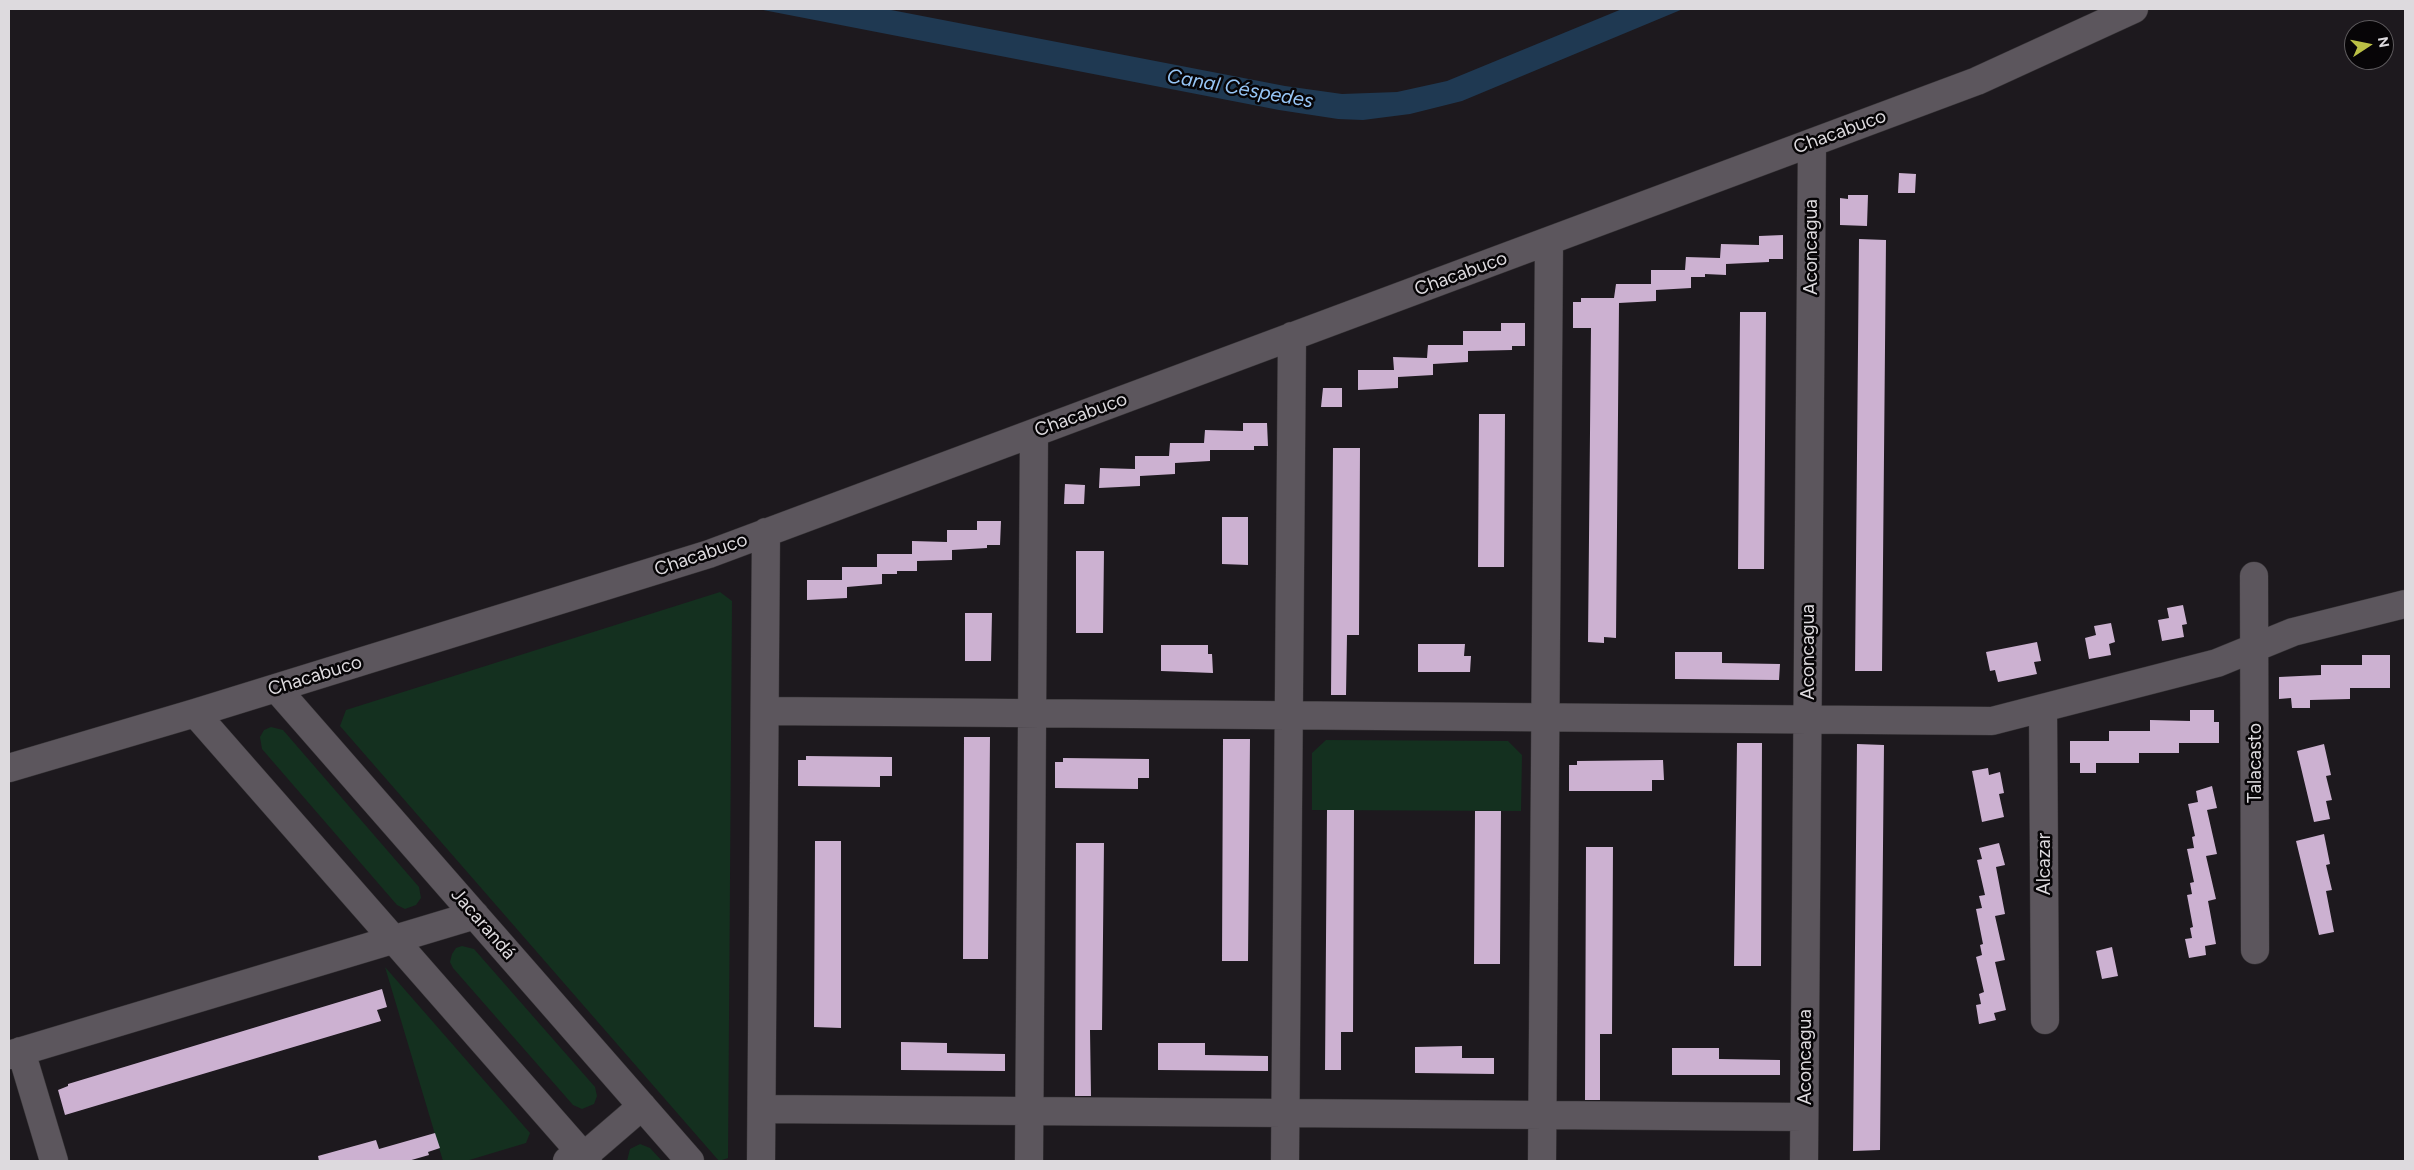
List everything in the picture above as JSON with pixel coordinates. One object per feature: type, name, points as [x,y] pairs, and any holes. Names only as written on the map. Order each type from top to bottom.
[{"type":"street","name":"Chacabuco","points":[[9,768],[195,713],[709,554],[1977,81],[2134,9]]},
{"type":"street","name":"Aconcagua","points":[[1804,1161],[1812,143]]},
{"type":"street","points":[[1542,1161],[1549,241]]},
{"type":"street","points":[[1285,1161],[1292,336]]},
{"type":"street","points":[[1028,1161],[1034,433]]},
{"type":"street","points":[[762,1161],[766,532]]},
{"type":"street","name":"Talacasto","points":[[2254,576],[2256,950]]},
{"type":"street","points":[[765,711],[1992,721],[2217,663],[2293,632],[2405,604]]},
{"type":"street","name":"Jacarandá","points":[[276,688],[690,1161]]},
{"type":"street","name":"Alcazar","points":[[2043,708],[2045,1020]]},
{"type":"street","points":[[195,713],[394,939],[580,1160],[642,1106]]},
{"type":"street","points":[[54,1161],[15,1053],[475,915]]},
{"type":"street","points":[[762,1109],[1804,1117]]},
{"type":"green space","points":[[720,592],[732,601],[728,1158],[719,1161],[340,726],[346,710]]},
{"type":"green space","points":[[271,727],[283,730],[419,887],[421,898],[416,905],[405,909],[397,905],[262,749],[260,737],[264,730]]},
{"type":"green space","points":[[1326,740],[1508,741],[1522,755],[1521,811],[1312,810],[1312,753]]},
{"type":"green space","points":[[462,946],[474,949],[595,1087],[597,1096],[594,1104],[582,1109],[573,1105],[453,968],[450,962],[452,954],[456,948]]},
{"type":"green space","points":[[385,967],[530,1133],[526,1143],[466,1161],[443,1161]]},
{"type":"green space","points":[[640,1144],[650,1148],[662,1161],[627,1161],[630,1149]]},
{"type":"water","name":"Canal Céspedes","points":[[758,9],[886,9],[1285,86],[1342,94],[1397,92],[1447,81],[1622,9],[1683,9],[1462,101],[1410,114],[1363,120],[1338,119],[1279,110]]},
{"type":"building","points":[[1899,173],[1916,174],[1915,193],[1898,193]]},
{"type":"building","points":[[1848,195],[1868,195],[1867,226],[1840,225],[1840,198],[1848,199]]},
{"type":"building","points":[[1783,235],[1783,259],[1769,259],[1769,262],[1726,264],[1726,275],[1705,274],[1705,277],[1691,277],[1691,288],[1656,290],[1656,301],[1619,303],[1616,638],[1604,637],[1604,643],[1588,642],[1591,328],[1573,328],[1573,302],[1581,302],[1581,298],[1614,298],[1616,284],[1651,284],[1651,270],[1685,270],[1686,257],[1720,258],[1721,244],[1759,245],[1759,236]]},
{"type":"building","points":[[1859,239],[1886,240],[1882,671],[1855,671]]},
{"type":"building","points":[[1740,312],[1766,312],[1764,569],[1738,569]]},
{"type":"building","points":[[1501,323],[1525,323],[1525,346],[1512,346],[1512,350],[1468,351],[1468,362],[1433,364],[1433,375],[1398,377],[1398,388],[1358,390],[1358,370],[1394,370],[1393,357],[1427,358],[1428,345],[1463,345],[1463,331],[1501,331]]},
{"type":"building","points":[[1323,388],[1342,388],[1342,407],[1321,407]]},
{"type":"building","points":[[1479,414],[1505,414],[1504,567],[1478,567]]},
{"type":"building","points":[[1243,423],[1267,423],[1268,446],[1254,446],[1254,450],[1210,450],[1210,461],[1175,463],[1175,474],[1140,476],[1140,486],[1099,488],[1100,468],[1135,469],[1135,456],[1169,456],[1170,443],[1204,443],[1205,430],[1243,431]]},
{"type":"building","points":[[1333,448],[1360,448],[1359,635],[1347,635],[1346,695],[1331,695]]},
{"type":"building","points":[[1065,484],[1085,485],[1084,504],[1064,504]]},
{"type":"building","points":[[1222,517],[1248,517],[1248,565],[1222,564]]},
{"type":"building","points":[[977,521],[1001,521],[1000,545],[987,545],[987,548],[952,550],[952,560],[917,561],[917,571],[897,571],[897,574],[882,574],[882,584],[847,587],[847,598],[807,600],[807,580],[842,580],[842,567],[877,567],[877,554],[912,554],[912,541],[947,542],[947,530],[977,530]]},
{"type":"building","points":[[1076,551],[1104,551],[1103,633],[1076,633]]},
{"type":"building","points":[[2183,605],[2187,624],[2182,625],[2184,637],[2162,641],[2158,620],[2169,618],[2167,608]]},
{"type":"building","points":[[965,613],[992,613],[991,661],[965,661]]},
{"type":"building","points":[[2111,623],[2115,642],[2109,644],[2111,655],[2089,659],[2085,638],[2096,635],[2094,626]]},
{"type":"building","points":[[2037,642],[2041,661],[2034,662],[2037,674],[1998,682],[1995,670],[1990,671],[1986,652]]},
{"type":"building","points":[[1418,644],[1465,644],[1464,656],[1471,656],[1470,672],[1418,672]]},
{"type":"building","points":[[1161,645],[1208,645],[1208,654],[1212,654],[1213,673],[1161,671]]},
{"type":"building","points":[[1675,652],[1722,652],[1722,663],[1780,664],[1779,680],[1675,679]]},
{"type":"building","points":[[2362,655],[2390,655],[2390,688],[2350,688],[2350,699],[2310,700],[2310,708],[2292,708],[2291,698],[2279,699],[2279,677],[2321,675],[2321,665],[2362,665]]},
{"type":"building","points":[[2190,710],[2214,710],[2214,722],[2219,722],[2219,743],[2179,743],[2179,753],[2139,753],[2139,763],[2096,763],[2096,773],[2080,773],[2080,763],[2070,763],[2070,741],[2109,741],[2109,731],[2150,731],[2150,720],[2190,721]]},
{"type":"building","points":[[964,737],[990,737],[988,959],[963,959]]},
{"type":"building","points":[[1223,739],[1250,739],[1248,961],[1222,961]]},
{"type":"building","points":[[1737,743],[1762,743],[1761,966],[1734,966]]},
{"type":"building","points":[[1857,744],[1884,745],[1880,1150],[1853,1151]]},
{"type":"building","points":[[2324,744],[2331,775],[2326,776],[2332,800],[2326,801],[2330,819],[2314,822],[2297,751]]},
{"type":"building","points":[[806,756],[892,757],[892,776],[880,776],[880,787],[798,786],[798,760],[806,760]]},
{"type":"building","points":[[1063,758],[1149,759],[1149,778],[1138,778],[1138,789],[1055,788],[1055,762],[1063,762]]},
{"type":"building","points":[[1663,760],[1664,780],[1652,780],[1652,791],[1569,791],[1569,765],[1577,765],[1577,761]]},
{"type":"building","points":[[1988,768],[1989,775],[2000,772],[2004,793],[1999,794],[2004,817],[1982,822],[1972,771]]},
{"type":"building","points":[[2212,786],[2217,808],[2207,810],[2217,854],[2206,856],[2216,899],[2208,901],[2216,944],[2205,946],[2206,955],[2189,958],[2185,939],[2192,938],[2190,928],[2193,927],[2187,895],[2192,894],[2190,883],[2194,882],[2187,849],[2194,848],[2192,837],[2195,836],[2188,804],[2198,802],[2196,791]]},
{"type":"building","points":[[1327,810],[1354,810],[1353,1032],[1341,1032],[1341,1070],[1325,1070]]},
{"type":"building","points":[[1475,811],[1501,811],[1500,964],[1474,964]]},
{"type":"building","points":[[2324,834],[2330,864],[2326,865],[2332,890],[2326,891],[2334,932],[2319,935],[2296,841]]},
{"type":"building","points":[[815,841],[841,841],[841,1028],[814,1027]]},
{"type":"building","points":[[1076,843],[1104,843],[1102,1030],[1090,1030],[1091,1096],[1075,1096]]},
{"type":"building","points":[[1999,843],[2005,865],[1996,867],[2005,914],[1995,916],[2005,960],[1995,962],[2006,1010],[1994,1013],[1996,1020],[1979,1024],[1976,1005],[1981,1004],[1979,994],[1984,992],[1976,957],[1982,955],[1980,945],[1983,944],[1976,909],[1982,908],[1979,896],[1985,895],[1977,860],[1982,859],[1979,848]]},
{"type":"building","points":[[1586,847],[1613,847],[1612,1034],[1600,1034],[1600,1100],[1585,1100]]},
{"type":"building","points":[[2112,947],[2118,976],[2102,979],[2096,951]]},
{"type":"building","points":[[382,989],[387,1007],[377,1010],[381,1021],[65,1115],[58,1090],[68,1086],[68,1084]]},
{"type":"building","points":[[901,1042],[947,1043],[947,1053],[1005,1054],[1005,1071],[901,1070]]},
{"type":"building","points":[[1158,1043],[1205,1043],[1205,1055],[1268,1056],[1268,1071],[1158,1070]]},
{"type":"building","points":[[1462,1046],[1462,1058],[1494,1058],[1494,1074],[1415,1073],[1415,1047]]},
{"type":"building","points":[[1672,1048],[1719,1048],[1719,1059],[1780,1060],[1780,1075],[1672,1075]]},
{"type":"building","points":[[435,1133],[440,1148],[428,1152],[429,1155],[408,1161],[319,1161],[318,1156],[376,1140],[379,1149]]}]
